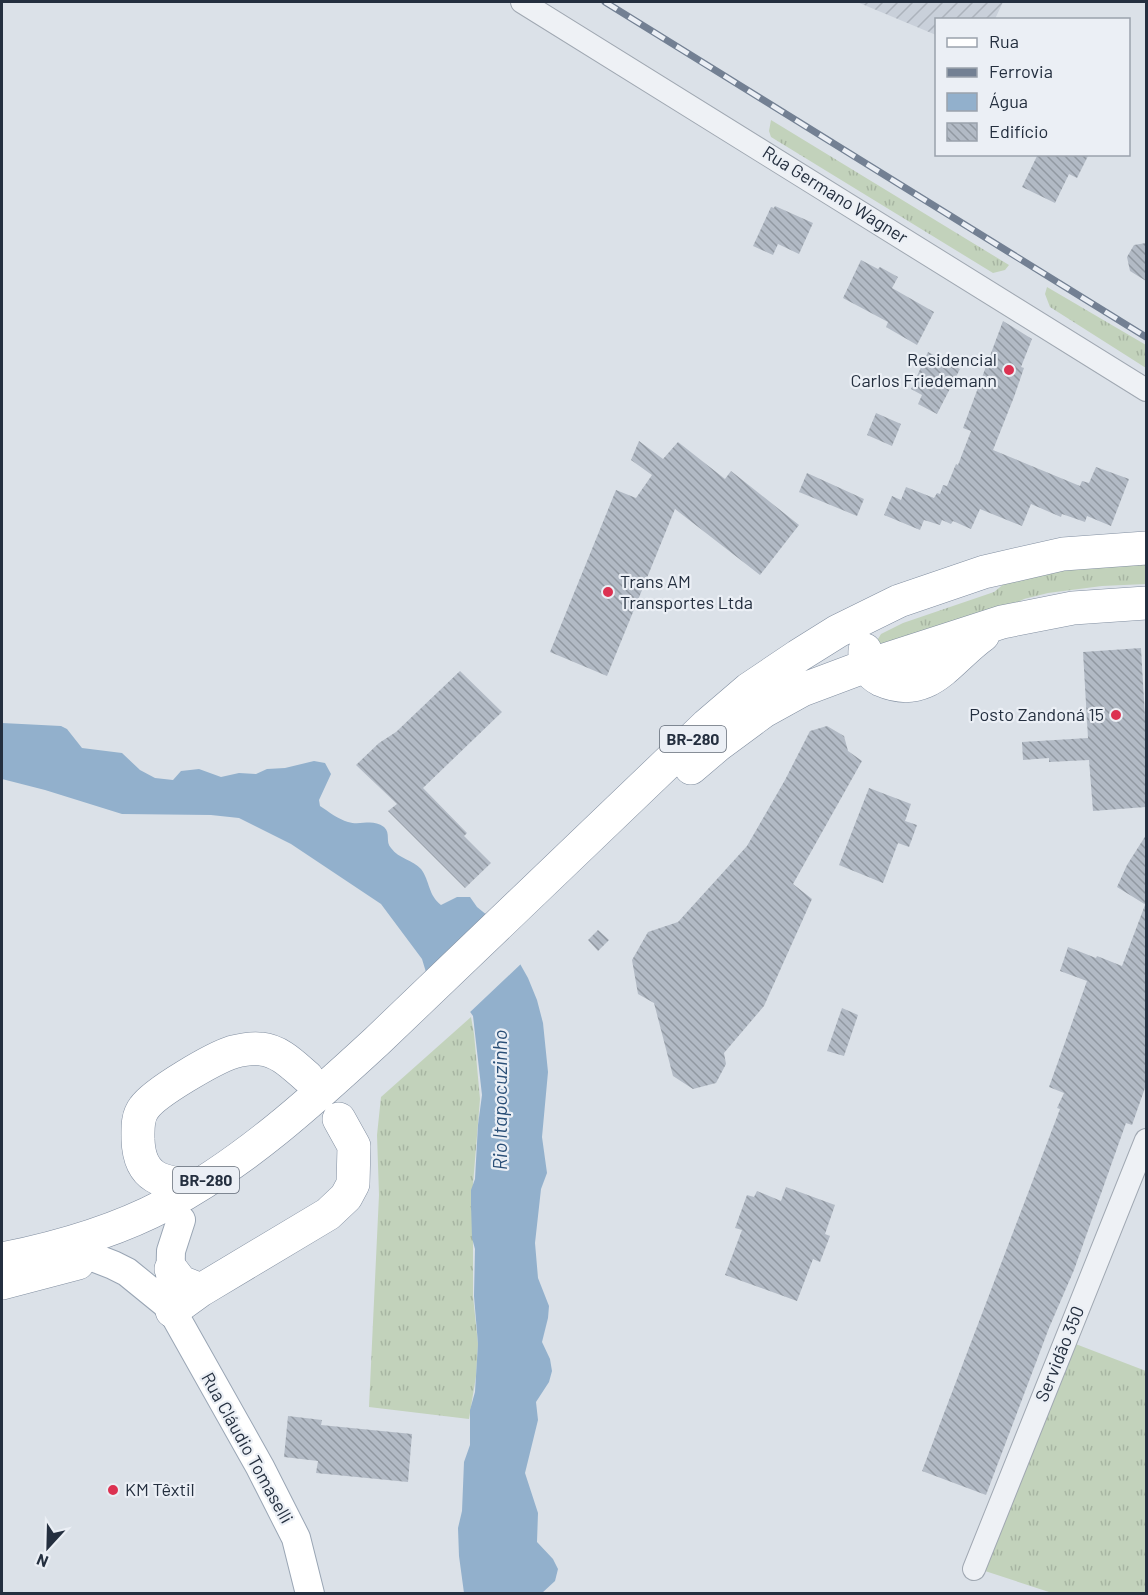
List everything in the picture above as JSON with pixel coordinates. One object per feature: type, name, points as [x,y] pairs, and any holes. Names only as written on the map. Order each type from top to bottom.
[{"type":"highway","name":"BR-280","points":[[2,1283],[95,1258],[136,1243],[181,1220],[244,1179],[295,1141],[384,1048],[519,919],[707,725],[749,689],[838,631],[899,601],[984,572],[1063,554],[1146,548]]},
{"type":"highway","points":[[899,601],[876,622],[871,630],[864,652],[866,666],[876,677],[892,684],[917,686],[934,679],[969,645],[1002,621],[1072,608],[1146,603]]},
{"type":"highway","name":"BR-280","points":[[519,919],[726,739],[764,711],[802,690],[866,666]]},
{"type":"highway","name":"BR-280","points":[[2,1259],[87,1237],[164,1205],[197,1186],[258,1144],[334,1081],[384,1048]]},
{"type":"highway","points":[[197,1186],[157,1178],[144,1168],[139,1156],[138,1124],[142,1111],[150,1100],[234,1052],[261,1049],[281,1055],[307,1077]]},
{"type":"highway","points":[[171,1309],[328,1214],[345,1197],[353,1184],[354,1146],[339,1119]]},
{"type":"highway","points":[[171,1269],[181,1282],[201,1290]]},
{"type":"main road","points":[[171,1309],[171,1251],[181,1220]]},
{"type":"main road","name":"Rua Cláudio Tomaselli","points":[[95,1258],[127,1272],[171,1309],[260,1467],[296,1538],[310,1593]]},
{"type":"street","name":"Rua Germano Wagner","points":[[522,2],[1146,390]]},
{"type":"street","name":"Servidão 350","points":[[974,1569],[1146,1140]]},
{"type":"shaded area","points":[[857,2],[1003,2],[995,18],[935,18],[935,35]]},
{"type":"green space","points":[[771,120],[1009,265],[1005,270],[993,273],[771,137],[769,131]]},
{"type":"green space","points":[[1047,287],[1146,345],[1146,368],[1050,307],[1045,294]]},
{"type":"green space","points":[[1146,561],[1146,584],[1102,586],[1048,593],[1024,599],[1000,611],[875,650],[875,644],[881,634],[903,623],[994,592],[1010,579],[1043,571]]},
{"type":"green space","points":[[471,1017],[480,1099],[473,1184],[473,1296],[478,1344],[476,1376],[469,1419],[369,1407],[379,1195],[377,1135],[381,1097]]},
{"type":"green space","points":[[1073,1343],[1146,1371],[1146,1593],[1052,1593],[985,1571]]},
{"type":"water","points":[[2,723],[61,726],[67,729],[82,748],[122,753],[140,770],[155,778],[173,780],[181,771],[199,769],[221,777],[239,773],[256,774],[267,769],[285,768],[314,761],[325,763],[331,774],[319,800],[320,806],[348,822],[380,824],[387,832],[391,848],[421,869],[431,892],[441,905],[457,897],[470,897],[477,907],[493,920],[429,982],[422,959],[381,904],[291,844],[239,818],[211,815],[122,814],[2,779]]},
{"type":"water","name":"Rio Itapocuzinho","points":[[519,962],[537,1000],[543,1023],[548,1072],[542,1137],[547,1173],[541,1189],[535,1243],[538,1278],[549,1306],[542,1342],[550,1359],[552,1371],[549,1382],[536,1402],[538,1420],[525,1473],[538,1513],[537,1542],[553,1559],[558,1569],[555,1581],[542,1593],[464,1593],[458,1528],[462,1511],[464,1462],[470,1445],[470,1410],[475,1392],[478,1344],[474,1296],[475,1249],[472,1238],[471,1190],[475,1179],[482,1095],[473,1016],[466,1006]]},
{"type":"pier","points":[[507,938],[511,939],[523,962],[468,1014],[464,1008],[446,1000],[446,998]]},
{"type":"building","points":[[1037,156],[1088,156],[1077,178],[1069,174],[1055,203],[1022,187]]},
{"type":"building","points":[[775,206],[813,223],[799,254],[778,244],[773,255],[753,246],[771,207]]},
{"type":"building","points":[[1146,243],[1146,281],[1130,271],[1127,257],[1134,245]]},
{"type":"building","points":[[861,260],[898,277],[892,288],[934,312],[917,345],[886,327],[888,322],[843,298]]},
{"type":"building","points":[[1003,321],[1032,339],[1021,367],[1024,368],[1014,397],[993,450],[1080,486],[1082,481],[1089,483],[1096,467],[1129,479],[1111,526],[1087,516],[1085,522],[1062,514],[1061,517],[1031,504],[1022,526],[980,509],[971,529],[953,521],[951,524],[942,520],[940,525],[924,520],[920,530],[884,515],[892,496],[901,500],[906,487],[934,498],[937,493],[940,494],[943,485],[947,486],[971,431],[963,428]]},
{"type":"building","points":[[928,352],[960,369],[937,414],[918,404],[922,395],[911,389]]},
{"type":"building","points":[[876,413],[901,424],[892,446],[867,435]]},
{"type":"building","points":[[639,441],[663,459],[678,442],[725,479],[731,471],[799,525],[760,575],[675,509],[607,676],[550,652],[616,490],[636,498],[652,475],[631,460]]},
{"type":"building","points":[[807,473],[864,499],[857,516],[799,492]]},
{"type":"building","name":"Posto Zandoná 15","points":[[1141,648],[1146,735],[1146,807],[1093,811],[1089,760],[1049,762],[1049,758],[1023,760],[1022,742],[1088,738],[1083,652]]},
{"type":"building","points":[[460,671],[502,712],[423,788],[467,833],[464,836],[491,863],[465,888],[388,811],[397,804],[356,765],[379,743],[396,732]]},
{"type":"building","points":[[827,726],[844,736],[848,751],[862,761],[793,884],[812,899],[764,1006],[724,1053],[726,1064],[716,1083],[693,1089],[673,1076],[654,1003],[638,994],[632,960],[648,932],[678,922],[747,846],[810,731]]},
{"type":"building","points":[[869,788],[911,804],[905,821],[917,825],[909,847],[898,843],[883,883],[839,865]]},
{"type":"building","points":[[1146,835],[1146,905],[1117,887],[1127,865]]},
{"type":"building","points":[[1145,905],[1146,1085],[1132,1125],[1126,1123],[1074,1270],[1049,1328],[986,1495],[922,1471],[1060,1109],[1057,1108],[1064,1093],[1049,1087],[1087,981],[1060,971],[1068,947],[1122,966]]},
{"type":"building","points":[[598,930],[609,940],[598,951],[588,940]]},
{"type":"building","points":[[842,1008],[858,1015],[844,1056],[827,1051]]},
{"type":"building","points":[[786,1187],[835,1205],[825,1234],[830,1236],[820,1262],[813,1259],[797,1301],[725,1275],[742,1230],[735,1228],[747,1195],[754,1197],[757,1191],[781,1201]]},
{"type":"building","points":[[288,1416],[322,1420],[321,1425],[412,1434],[408,1482],[316,1473],[318,1461],[284,1457]]},
{"type":"railway","points":[[605,2],[1146,337]]},
{"type":"place","name":"Residencial Carlos Friedemann","points":[[1009,370]]},
{"type":"place","name":"Trans AM Transportes Ltda","points":[[608,592]]},
{"type":"place","name":"Posto Zandoná 15","points":[[1116,715]]},
{"type":"place","name":"KM Têxtil","points":[[113,1490]]}]
